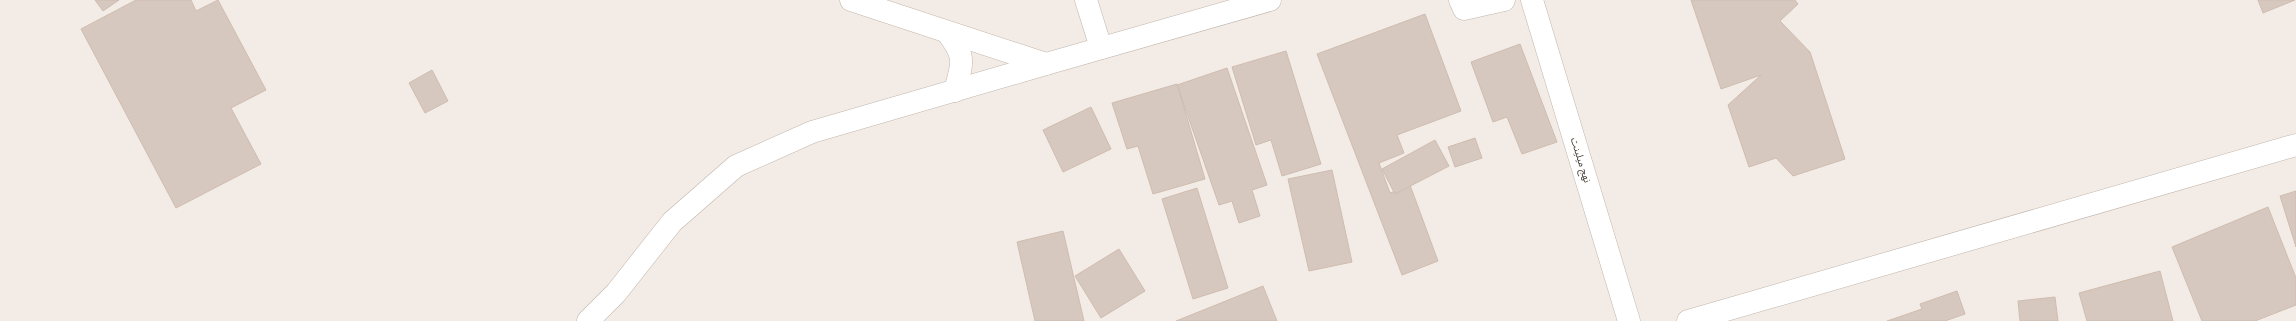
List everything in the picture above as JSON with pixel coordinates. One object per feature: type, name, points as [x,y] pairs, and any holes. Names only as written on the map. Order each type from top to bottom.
[{"type":"street","points":[[851,0],[1046,64]]},
{"type":"street","points":[[1086,0],[1100,48]]},
{"type":"street","points":[[588,321],[616,293],[672,222],[736,166],[812,132],[1270,0]]},
{"type":"street","points":[[1460,0],[1464,9],[1504,0]]},
{"type":"street","name":"نهج ميلينت","points":[[1532,0],[1629,321]]},
{"type":"street","points":[[947,32],[961,51],[961,66],[955,91]]},
{"type":"street","points":[[1688,321],[2296,145]]},
{"type":"building","points":[[95,0],[119,0],[103,11]]},
{"type":"building","points":[[136,0],[191,0],[196,11],[218,0],[266,90],[231,108],[261,164],[176,208],[81,29]]},
{"type":"building","points":[[1691,0],[1795,0],[1798,4],[1780,21],[1810,52],[1845,159],[1793,176],[1776,158],[1749,167],[1728,105],[1761,75],[1721,89]]},
{"type":"building","points":[[2258,0],[2295,0],[2263,13]]},
{"type":"building","points":[[1425,14],[1461,111],[1397,135],[1404,153],[1379,163],[1390,193],[1410,185],[1438,261],[1402,275],[1317,54]]},
{"type":"building","points":[[1520,44],[1557,142],[1522,154],[1507,117],[1493,122],[1471,62]]},
{"type":"building","points":[[1286,51],[1321,164],[1282,176],[1271,140],[1256,145],[1232,67]]},
{"type":"building","points":[[1227,68],[1267,185],[1252,190],[1260,216],[1239,223],[1232,201],[1219,205],[1177,85]]},
{"type":"building","points":[[432,70],[448,101],[425,113],[409,83]]},
{"type":"building","points":[[1177,84],[1205,179],[1153,194],[1138,146],[1127,149],[1112,103]]},
{"type":"building","points":[[1091,107],[1111,149],[1063,172],[1043,130]]},
{"type":"building","points":[[1475,138],[1482,158],[1455,167],[1448,147]]},
{"type":"building","points":[[1435,140],[1449,166],[1395,194],[1382,169]]},
{"type":"building","points":[[1332,170],[1352,262],[1309,271],[1288,179]]},
{"type":"building","points":[[1197,188],[1228,288],[1193,299],[1162,199]]},
{"type":"building","points":[[2296,191],[2296,247],[2280,196]]},
{"type":"building","points":[[2268,207],[2296,278],[2296,305],[2255,321],[2202,321],[2172,247]]},
{"type":"building","points":[[1063,231],[1084,321],[1035,321],[1017,242]]},
{"type":"building","points":[[1119,249],[1145,291],[1101,318],[1075,276]]},
{"type":"building","points":[[2160,271],[2173,321],[2087,321],[2079,293]]},
{"type":"building","points":[[1263,286],[1277,321],[1176,321]]},
{"type":"building","points":[[1957,291],[1965,314],[1945,321],[1887,321],[1922,309],[1920,304]]},
{"type":"building","points":[[2055,297],[2058,321],[2020,321],[2018,301]]}]
